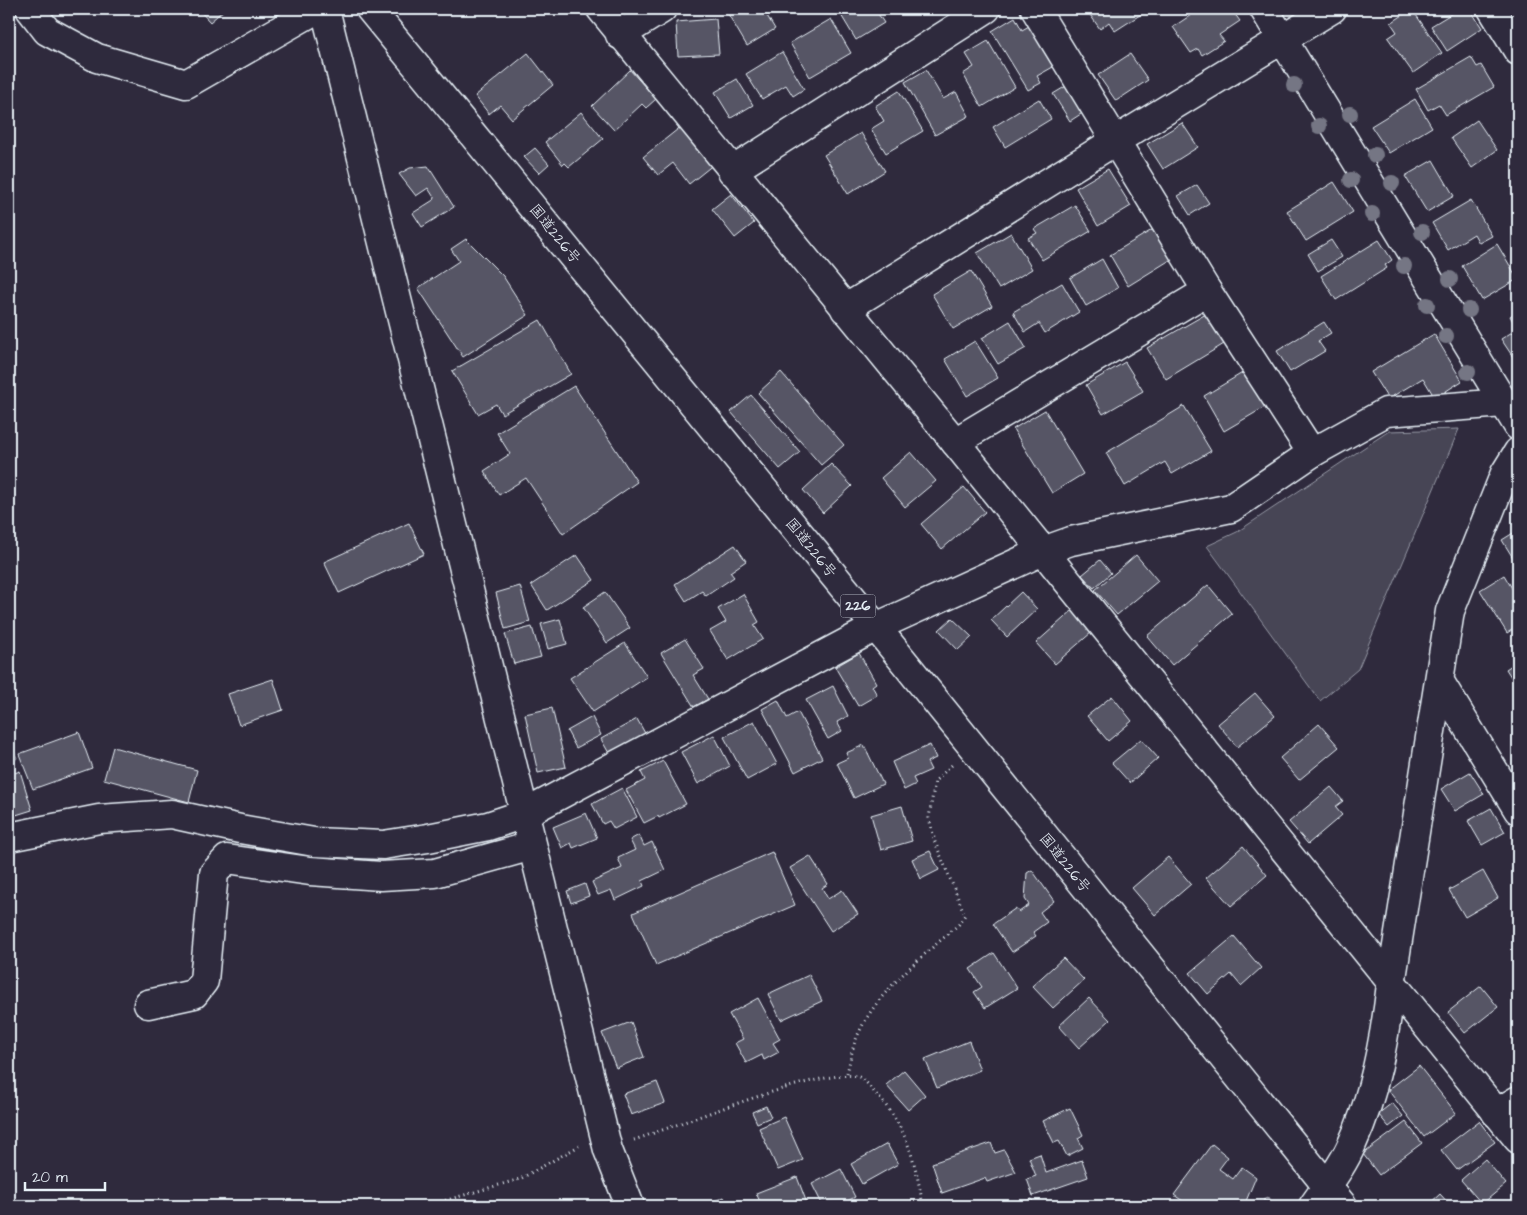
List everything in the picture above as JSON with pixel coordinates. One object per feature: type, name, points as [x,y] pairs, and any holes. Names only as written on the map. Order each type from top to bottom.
[{"type":"main road","points":[[30,9],[47,31],[97,58],[186,84],[317,9]]},
{"type":"main road","points":[[325,9],[605,1141],[630,1206]]},
{"type":"main road","name":"国道226号","points":[[370,9],[876,627],[1327,1200]]},
{"type":"main road","points":[[600,9],[955,442],[1391,984],[1507,1106],[1518,1140]]},
{"type":"main road","points":[[620,35],[662,9]]},
{"type":"main road","points":[[732,171],[986,9]]},
{"type":"main road","points":[[1036,9],[1207,291],[1312,453]]},
{"type":"main road","points":[[1264,9],[1518,426]]},
{"type":"main road","points":[[845,309],[1332,9]]},
{"type":"main road","points":[[1492,9],[1518,51]]},
{"type":"main road","points":[[955,442],[1207,291]]},
{"type":"main road","points":[[9,837],[99,819],[172,814],[240,829],[314,842],[383,844],[428,838],[479,827],[524,814],[876,627],[1043,551],[1071,541],[1230,508],[1312,453],[1386,412],[1504,402]]},
{"type":"main road","points":[[1327,1200],[1352,1146],[1386,1034],[1391,984],[1450,611],[1505,473],[1518,452]]},
{"type":"main road","points":[[1440,682],[1518,810]]},
{"type":"main road","points":[[148,1004],[194,994],[204,981],[214,873],[227,859],[310,871],[381,876],[434,873],[532,846]]},
{"type":"path","points":[[846,1074],[856,1038],[872,1008],[889,988],[959,924],[965,915],[935,842],[929,818],[935,781],[971,746]]},
{"type":"path","points":[[426,1206],[520,1179],[605,1141],[792,1085],[846,1074],[861,1078],[890,1109],[909,1143],[923,1206]]},
{"type":"shaded area","points":[[1459,429],[1358,669],[1320,701],[1207,546],[1237,532],[1389,431]]},
{"type":"shaded area","points":[[9,740],[17,758],[9,767]]},
{"type":"building","points":[[198,9],[225,9],[210,22]]},
{"type":"building","points":[[736,9],[763,9],[775,29],[747,46],[728,14]]},
{"type":"building","points":[[852,9],[875,9],[884,23],[856,40],[841,15]]},
{"type":"building","points":[[896,9],[907,9],[899,14]]},
{"type":"building","points":[[1086,9],[1140,9],[1143,13],[1115,31],[1109,22],[1100,29]]},
{"type":"building","points":[[1200,9],[1231,9],[1240,21],[1219,35],[1224,41],[1202,55],[1198,49],[1191,53],[1173,27]]},
{"type":"building","points":[[1412,9],[1442,53],[1413,73],[1388,38],[1397,32],[1391,23]]},
{"type":"building","points":[[1459,9],[1470,9],[1482,28],[1447,51],[1431,26]]},
{"type":"building","points":[[1015,17],[1022,30],[1029,26],[1053,67],[1037,76],[1041,83],[1028,90],[992,31]]},
{"type":"building","points":[[716,19],[719,54],[678,56],[676,22]]},
{"type":"building","points":[[831,19],[851,53],[810,77],[790,43]]},
{"type":"building","points":[[988,41],[1015,87],[982,107],[963,74],[974,67],[966,54]]},
{"type":"building","points":[[782,52],[804,89],[793,96],[786,85],[762,99],[746,74]]},
{"type":"building","points":[[528,53],[553,85],[512,119],[500,105],[489,114],[475,96]]},
{"type":"building","points":[[1130,54],[1148,80],[1116,101],[1098,75]]},
{"type":"building","points":[[1471,57],[1477,67],[1481,65],[1494,87],[1446,115],[1439,104],[1428,110],[1416,89]]},
{"type":"building","points":[[630,70],[656,99],[646,108],[642,104],[614,130],[592,106]]},
{"type":"building","points":[[926,70],[943,99],[956,92],[969,116],[935,135],[905,82]]},
{"type":"building","points":[[737,79],[753,105],[731,118],[715,92]]},
{"type":"building","points":[[1068,85],[1084,112],[1070,121],[1053,94]]},
{"type":"building","points":[[899,91],[923,131],[886,153],[871,129],[884,121],[875,106]]},
{"type":"building","points":[[1039,99],[1051,119],[1005,147],[993,127]]},
{"type":"building","points":[[1415,99],[1432,127],[1389,153],[1371,126]]},
{"type":"building","points":[[581,112],[603,139],[569,167],[565,163],[563,165],[545,142]]},
{"type":"building","points":[[1477,120],[1497,150],[1472,168],[1451,138]]},
{"type":"building","points":[[1182,123],[1198,147],[1163,169],[1147,144]]},
{"type":"building","points":[[683,125],[714,164],[689,184],[673,163],[658,175],[643,157]]},
{"type":"building","points":[[861,133],[885,171],[848,194],[824,155]]},
{"type":"building","points":[[535,148],[549,164],[539,173],[524,157]]},
{"type":"building","points":[[1433,160],[1454,196],[1427,212],[1405,176]]},
{"type":"building","points":[[428,166],[454,207],[422,227],[413,213],[435,199],[428,188],[416,196],[399,174],[410,168]]},
{"type":"building","points":[[1108,169],[1131,206],[1098,226],[1076,188]]},
{"type":"building","points":[[1334,182],[1353,212],[1306,241],[1287,211]]},
{"type":"building","points":[[1197,185],[1209,203],[1190,215],[1178,196]]},
{"type":"building","points":[[731,194],[754,223],[735,238],[712,209]]},
{"type":"building","points":[[1471,200],[1492,236],[1479,243],[1474,234],[1448,250],[1432,223]]},
{"type":"building","points":[[1075,205],[1091,231],[1042,260],[1028,238],[1037,233],[1034,229]]},
{"type":"building","points":[[1157,227],[1175,257],[1128,286],[1110,255]]},
{"type":"building","points":[[1011,233],[1032,269],[999,289],[977,253]]},
{"type":"building","points":[[466,239],[503,276],[528,315],[463,357],[418,288],[459,261],[451,249]]},
{"type":"building","points":[[1331,240],[1342,257],[1318,271],[1308,254]]},
{"type":"building","points":[[1379,240],[1392,260],[1385,265],[1387,268],[1336,300],[1321,276]]},
{"type":"building","points":[[1497,244],[1518,279],[1482,300],[1462,266]]},
{"type":"building","points":[[1102,259],[1118,288],[1086,306],[1070,278]]},
{"type":"building","points":[[971,271],[992,306],[953,329],[932,294]]},
{"type":"building","points":[[1062,283],[1079,312],[1045,333],[1039,323],[1025,332],[1013,312]]},
{"type":"building","points":[[1518,311],[1517,363],[1501,339],[1517,329],[1510,316]]},
{"type":"building","points":[[1206,314],[1224,344],[1166,379],[1147,348]]},
{"type":"building","points":[[540,320],[571,374],[502,414],[496,404],[478,414],[452,371]]},
{"type":"building","points":[[1010,321],[1026,348],[998,364],[982,338]]},
{"type":"building","points":[[1324,322],[1331,333],[1318,341],[1325,351],[1290,372],[1277,351]]},
{"type":"building","points":[[1434,334],[1462,381],[1435,398],[1423,378],[1388,399],[1371,372]]},
{"type":"building","points":[[975,341],[998,378],[967,396],[945,359]]},
{"type":"building","points":[[1125,362],[1143,391],[1103,414],[1086,385]]},
{"type":"building","points":[[781,372],[844,445],[821,465],[758,393]]},
{"type":"building","points":[[1244,372],[1265,407],[1224,431],[1204,396]]},
{"type":"building","points":[[574,386],[637,482],[563,534],[526,478],[499,495],[484,471],[510,454],[497,433]]},
{"type":"building","points":[[751,395],[800,452],[780,469],[731,412]]},
{"type":"building","points":[[1184,406],[1211,451],[1172,474],[1165,462],[1125,486],[1106,453]]},
{"type":"building","points":[[1045,410],[1083,474],[1052,493],[1013,429]]},
{"type":"building","points":[[911,452],[936,481],[905,507],[881,478]]},
{"type":"building","points":[[831,464],[852,486],[823,513],[803,490]]},
{"type":"building","points":[[964,487],[985,512],[942,549],[921,524]]},
{"type":"building","points":[[409,523],[424,554],[339,593],[324,562]]},
{"type":"building","points":[[1518,530],[1518,566],[1502,540]]},
{"type":"building","points":[[735,545],[746,561],[730,572],[734,577],[706,596],[702,591],[686,601],[675,584]]},
{"type":"building","points":[[577,555],[594,580],[547,610],[531,585]]},
{"type":"building","points":[[1136,555],[1158,581],[1117,615],[1095,590]]},
{"type":"building","points":[[1100,560],[1111,573],[1094,588],[1082,575]]},
{"type":"building","points":[[1504,575],[1518,598],[1518,626],[1507,633],[1480,590]]},
{"type":"building","points":[[1208,585],[1232,614],[1172,665],[1147,636]]},
{"type":"building","points":[[520,586],[530,622],[505,629],[496,593]]},
{"type":"building","points":[[605,592],[630,628],[607,643],[583,607]]},
{"type":"building","points":[[1021,592],[1037,609],[1007,637],[991,620]]},
{"type":"building","points":[[743,594],[759,622],[754,625],[763,639],[728,660],[710,631],[726,622],[718,609]]},
{"type":"building","points":[[1073,610],[1092,632],[1055,664],[1036,643]]},
{"type":"building","points":[[952,618],[972,637],[958,650],[939,630]]},
{"type":"building","points":[[560,619],[567,644],[548,649],[541,624]]},
{"type":"building","points":[[532,627],[541,657],[514,664],[505,634]]},
{"type":"building","points":[[685,639],[704,669],[693,675],[708,699],[694,707],[661,653]]},
{"type":"building","points":[[625,643],[647,677],[593,712],[570,678]]},
{"type":"building","points":[[859,653],[876,683],[872,686],[877,695],[858,706],[835,667]]},
{"type":"building","points":[[1518,661],[1518,688],[1506,669]]},
{"type":"building","points":[[273,679],[283,710],[239,725],[228,694]]},
{"type":"building","points":[[833,686],[848,716],[837,722],[842,731],[828,739],[806,700]]},
{"type":"building","points":[[1255,693],[1275,716],[1237,747],[1218,724]]},
{"type":"building","points":[[1112,696],[1132,721],[1108,741],[1087,716]]},
{"type":"building","points":[[778,700],[787,718],[798,712],[822,758],[795,772],[762,709]]},
{"type":"building","points":[[552,708],[566,767],[538,773],[525,714]]},
{"type":"building","points":[[592,717],[601,735],[576,748],[567,731]]},
{"type":"building","points":[[637,719],[646,735],[610,755],[601,739]]},
{"type":"building","points":[[754,721],[777,764],[747,780],[724,737]]},
{"type":"building","points":[[1319,724],[1339,747],[1299,780],[1280,758]]},
{"type":"building","points":[[79,732],[92,768],[33,789],[19,754]]},
{"type":"building","points":[[714,735],[730,766],[698,784],[681,752]]},
{"type":"building","points":[[1141,739],[1158,758],[1130,783],[1112,763]]},
{"type":"building","points":[[864,745],[883,784],[854,798],[837,763],[848,758],[846,753]]},
{"type":"building","points":[[930,745],[936,758],[927,762],[931,770],[913,778],[916,784],[904,790],[892,762]]},
{"type":"building","points":[[113,747],[197,770],[189,802],[104,779]]},
{"type":"building","points":[[663,761],[686,804],[659,818],[658,816],[644,823],[626,790],[645,780],[641,772]]},
{"type":"building","points":[[20,771],[32,810],[16,815],[9,793],[9,775]]},
{"type":"building","points":[[1470,772],[1484,794],[1455,811],[1441,789]]},
{"type":"building","points":[[1331,787],[1343,801],[1335,807],[1342,815],[1308,844],[1289,822]]},
{"type":"building","points":[[622,788],[637,817],[614,829],[609,821],[603,824],[592,804]]},
{"type":"building","points":[[902,806],[912,841],[881,850],[871,815]]},
{"type":"building","points":[[1491,808],[1505,832],[1482,845],[1468,821]]},
{"type":"building","points":[[586,813],[597,838],[573,848],[571,843],[562,848],[553,827]]},
{"type":"building","points":[[639,835],[644,846],[652,842],[665,870],[642,881],[644,886],[615,900],[611,890],[598,895],[592,882],[622,868],[618,858],[635,850],[630,840]]},
{"type":"building","points":[[1243,846],[1267,875],[1231,906],[1206,878]]},
{"type":"building","points":[[930,851],[939,870],[921,879],[912,859]]},
{"type":"building","points":[[772,852],[795,905],[656,965],[633,913]]},
{"type":"building","points":[[810,856],[828,884],[822,888],[828,899],[842,890],[858,914],[831,931],[790,868]]},
{"type":"building","points":[[1168,857],[1191,884],[1155,915],[1132,888]]},
{"type":"building","points":[[1032,870],[1054,901],[1040,912],[1047,922],[1033,932],[1036,936],[1012,952],[993,924],[1016,908],[1019,912],[1029,905],[1025,899],[1027,873]]},
{"type":"building","points":[[1483,871],[1498,898],[1465,917],[1449,890]]},
{"type":"building","points":[[585,884],[589,896],[571,903],[567,891]]},
{"type":"building","points":[[1234,936],[1261,968],[1241,986],[1231,974],[1208,994],[1190,973]]},
{"type":"building","points":[[994,953],[1017,988],[985,1008],[974,992],[982,987],[970,969]]},
{"type":"building","points":[[1063,958],[1084,980],[1053,1008],[1032,986]]},
{"type":"building","points":[[809,975],[822,1001],[781,1020],[768,994]]},
{"type":"building","points":[[1481,986],[1498,1007],[1465,1033],[1448,1012]]},
{"type":"building","points":[[758,998],[780,1039],[773,1043],[779,1052],[764,1060],[762,1055],[746,1063],[735,1043],[743,1039],[729,1014]]},
{"type":"building","points":[[1089,998],[1110,1020],[1079,1048],[1059,1026]]},
{"type":"building","points":[[631,1022],[644,1057],[616,1068],[602,1033]]},
{"type":"building","points":[[969,1041],[980,1070],[937,1088],[925,1059]]},
{"type":"building","points":[[1419,1066],[1456,1113],[1424,1137],[1388,1090]]},
{"type":"building","points":[[904,1070],[925,1095],[908,1110],[886,1085]]},
{"type":"building","points":[[657,1082],[665,1103],[631,1115],[623,1094]]},
{"type":"building","points":[[1392,1103],[1403,1116],[1389,1127],[1378,1114]]},
{"type":"building","points":[[766,1106],[771,1117],[757,1123],[752,1112]]},
{"type":"building","points":[[1070,1108],[1083,1135],[1078,1138],[1083,1148],[1067,1156],[1059,1141],[1054,1143],[1043,1121]]},
{"type":"building","points":[[784,1117],[803,1160],[778,1170],[759,1128]]},
{"type":"building","points":[[1479,1121],[1495,1142],[1457,1170],[1441,1150]]},
{"type":"building","points":[[1406,1122],[1422,1143],[1379,1175],[1363,1154]]},
{"type":"building","points":[[991,1143],[995,1153],[1004,1150],[1016,1172],[987,1182],[985,1178],[942,1193],[932,1163]]},
{"type":"building","points":[[887,1144],[898,1164],[862,1184],[851,1164]]},
{"type":"building","points":[[1212,1144],[1228,1157],[1219,1169],[1233,1179],[1242,1167],[1256,1177],[1244,1206],[1190,1206],[1174,1195]]},
{"type":"building","points":[[1040,1154],[1046,1173],[1082,1160],[1088,1177],[1033,1196],[1027,1179],[1036,1176],[1029,1158]]},
{"type":"building","points":[[1485,1159],[1506,1184],[1482,1204],[1461,1180]]},
{"type":"building","points":[[841,1169],[855,1197],[838,1206],[823,1206],[812,1184]]},
{"type":"building","points":[[797,1177],[808,1206],[762,1206],[756,1193]]},
{"type":"building","points":[[1440,1194],[1451,1206],[1427,1206]]},
{"type":"building","points":[[724,1197],[728,1206],[703,1206]]},
{"type":"building","points":[[1032,1199],[1034,1206],[1012,1206]]},
{"type":"waterway","points":[[1265,1206],[1267,1201]]}]
